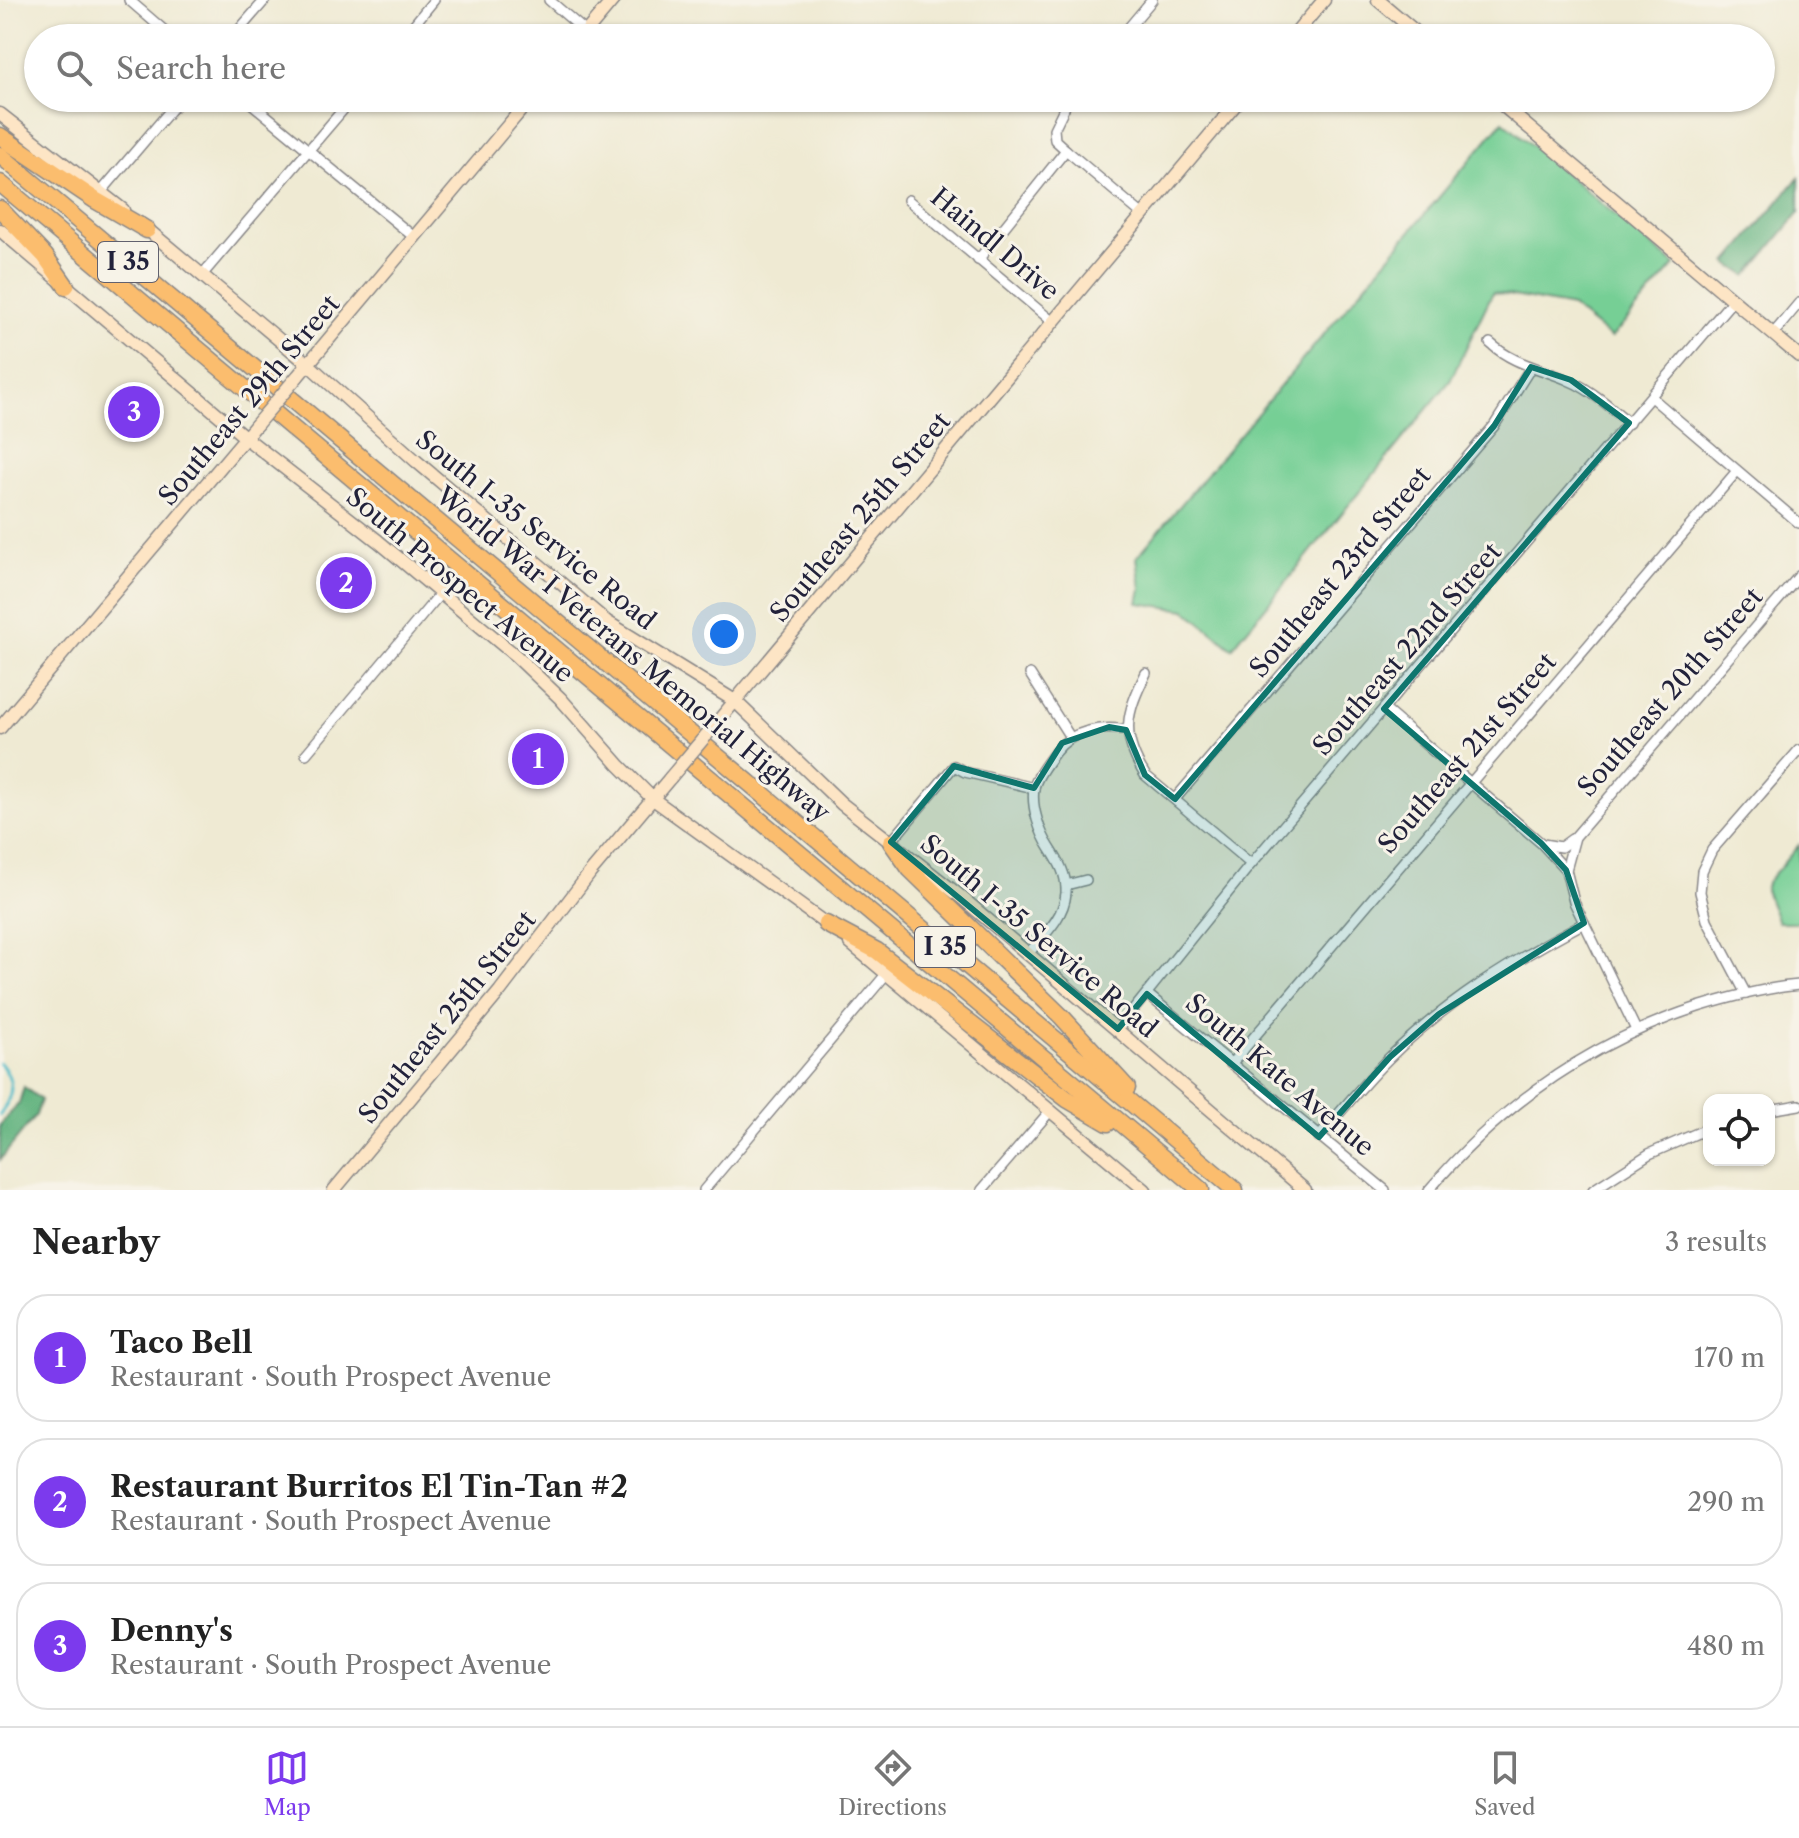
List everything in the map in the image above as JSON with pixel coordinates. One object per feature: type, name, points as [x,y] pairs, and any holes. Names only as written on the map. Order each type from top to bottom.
[{"type":"highway","points":[[0,136],[95,200],[147,230]]},
{"type":"highway","name":"World War I Veterans Memorial Highway","points":[[0,155],[1235,1190]]},
{"type":"highway","name":"World War I Veterans Memorial Highway","points":[[0,183],[1201,1190]]},
{"type":"highway","points":[[0,209],[45,256],[66,286]]},
{"type":"highway","points":[[891,842],[910,869],[1062,1017],[1171,1136]]},
{"type":"highway","points":[[826,924],[877,951],[1067,1099],[1154,1151]]},
{"type":"main road","points":[[593,24],[613,0]]},
{"type":"main road","points":[[1304,24],[1324,0]]},
{"type":"main road","points":[[1378,0],[1406,24]]},
{"type":"main road","name":"Southeast 29th Street","points":[[0,728],[519,112]]},
{"type":"main road","name":"Southeast 25th Street","points":[[334,1190],[500,991],[590,873],[1229,112]]},
{"type":"main road","points":[[1511,112],[1799,356]]},
{"type":"main road","name":"South I-35 Service Road","points":[[0,114],[202,275],[607,622],[735,701],[842,804],[1118,1029],[1305,1190]]},
{"type":"main road","name":"South Prospect Avenue","points":[[0,230],[246,438],[378,541],[542,680],[653,799],[888,972],[1145,1190]]},
{"type":"street","points":[[129,0],[157,24]]},
{"type":"street","points":[[244,24],[265,0]]},
{"type":"street","points":[[414,24],[434,0]]},
{"type":"street","points":[[549,0],[573,24]]},
{"type":"street","points":[[1132,24],[1152,0]]},
{"type":"street","points":[[101,192],[169,112]]},
{"type":"street","points":[[262,112],[414,237]]},
{"type":"street","points":[[202,275],[341,112]]},
{"type":"street","points":[[1062,112],[1054,129],[1055,140],[1143,215]]},
{"type":"street","points":[[978,260],[1066,150]]},
{"type":"street","name":"Haindl Drive","points":[[908,200],[1053,322]]},
{"type":"street","name":"Southeast 22nd Street","points":[[1118,1029],[1251,864],[1733,300]]},
{"type":"street","points":[[1773,334],[1799,303]]},
{"type":"street","points":[[1490,343],[1506,358],[1571,380],[1629,423]]},
{"type":"street","name":"Southeast 23rd Street","points":[[1175,799],[1494,426],[1531,367]]},
{"type":"street","points":[[1651,397],[1799,523]]},
{"type":"street","name":"Southeast 21st Street","points":[[1231,1064],[1737,471]]},
{"type":"street","name":"Southeast 20th Street","points":[[1541,843],[1561,847],[1575,837],[1799,576]]},
{"type":"street","points":[[306,754],[440,594]]},
{"type":"street","points":[[1146,673],[1130,709],[1126,730],[1134,758],[1145,775],[1251,864]]},
{"type":"street","points":[[1030,674],[1070,737]]},
{"type":"street","points":[[1384,709],[1471,781],[1541,843],[1566,870],[1574,902],[1636,1030]]},
{"type":"street","points":[[1028,954],[1056,921],[1063,907],[1066,885],[1064,872],[1041,829],[1034,788],[1052,757],[1070,737],[1109,727],[1126,730]]},
{"type":"street","points":[[1746,994],[1707,920],[1700,892],[1702,871],[1712,850],[1799,750]]},
{"type":"street","points":[[891,842],[954,766],[965,772],[1034,788]]},
{"type":"street","name":"Southeast 20th Street","points":[[1566,870],[1575,837]]},
{"type":"street","points":[[1066,885],[1086,880]]},
{"type":"street","points":[[1319,1137],[1390,1057],[1449,1006],[1507,966],[1584,923]]},
{"type":"street","points":[[704,1190],[888,972]]},
{"type":"street","points":[[1429,1190],[1480,1134],[1530,1092],[1583,1057],[1636,1030],[1684,1012],[1746,994],[1799,985]]},
{"type":"street","name":"South Kate Avenue","points":[[1147,994],[1385,1190]]},
{"type":"street","points":[[1775,1109],[1799,1105]]},
{"type":"street","points":[[982,1190],[1051,1110]]},
{"type":"street","points":[[1593,1190],[1649,1154],[1703,1131]]},
{"type":"highlighted area","points":[[1531,367],[1571,380],[1629,423],[1384,709],[1541,843],[1566,870],[1584,923],[1439,1014],[1390,1057],[1319,1137],[1147,994],[1118,1029],[891,842],[954,766],[1034,788],[1062,743],[1109,727],[1126,730],[1145,775],[1175,799],[1494,426]]},
{"type":"green space","points":[[1503,121],[1675,265],[1611,338],[1572,307],[1493,292],[1450,381],[1232,648],[1186,610],[1138,603],[1141,589],[1137,557]]},
{"type":"green space","points":[[1799,177],[1799,213],[1747,276],[1727,263]]},
{"type":"green space","points":[[1799,845],[1799,922],[1778,922],[1765,890],[1768,881]]},
{"type":"green space","points":[[24,1087],[41,1100],[36,1115],[0,1160],[0,1125],[19,1103]]},
{"type":"waterway","points":[[0,1063],[9,1076],[11,1089],[0,1115]]},
{"type":"place","name":"Denny's","points":[[134,412]]},
{"type":"place","name":"Restaurant Burritos El Tin-Tan #2","points":[[346,583]]},
{"type":"place","name":"Taco Bell","points":[[538,759]]}]
